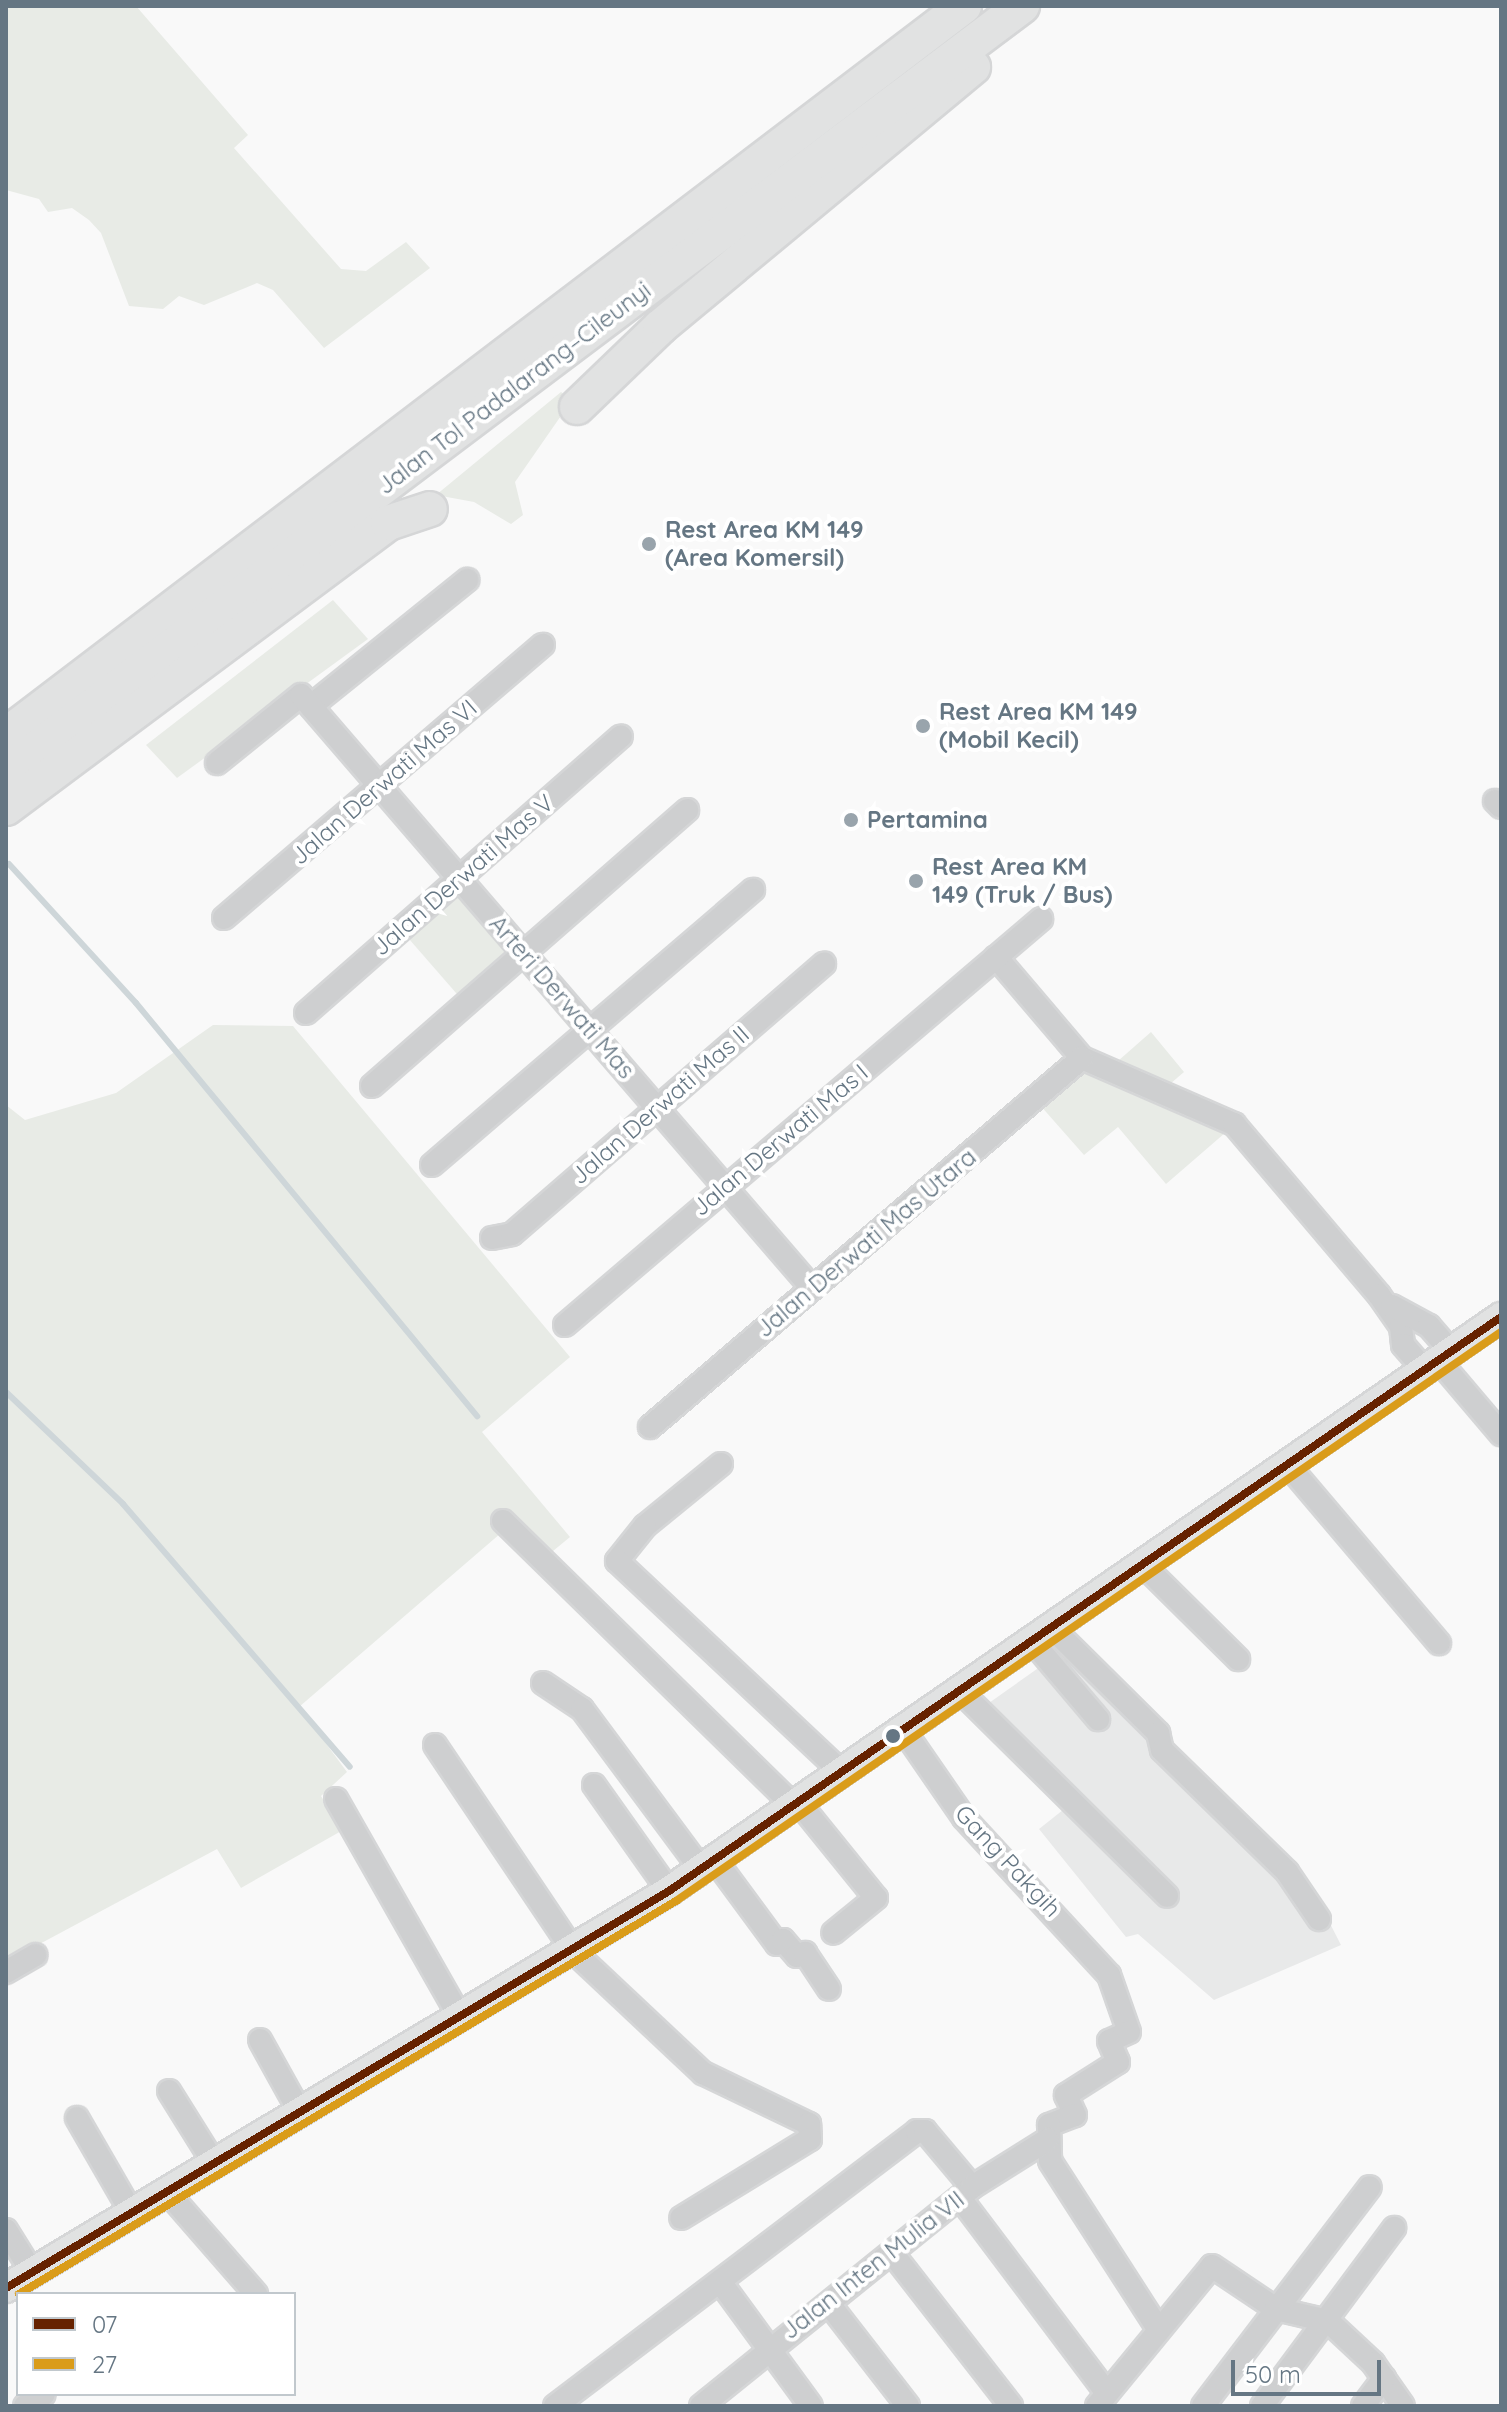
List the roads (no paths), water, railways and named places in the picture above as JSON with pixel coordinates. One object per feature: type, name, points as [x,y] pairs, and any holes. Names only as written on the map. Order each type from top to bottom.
[{"type":"highway","name":"Jalan Tol Padalarang–Cileunyi","points":[[6,735],[964,6]]},
{"type":"highway","name":"Jalan Tol Padalarang–Cileunyi","points":[[6,771],[1022,6]]},
{"type":"highway","points":[[577,407],[660,327],[939,98],[1037,6]]},
{"type":"highway","points":[[6,808],[388,523],[430,509]]},
{"type":"main road","points":[[6,2288],[574,1952],[669,1891],[1501,1317]]},
{"type":"street","points":[[217,763],[301,695],[311,706],[467,580]]},
{"type":"street","name":"Jalan Derwati Mas VI","points":[[224,918],[543,645]]},
{"type":"street","name":"Arteri Derwati Mas","points":[[311,706],[812,1288]]},
{"type":"street","name":"Jalan Derwati Mas V","points":[[306,1013],[621,736]]},
{"type":"street","points":[[372,1086],[687,810]]},
{"type":"street","points":[[432,1165],[753,890]]},
{"type":"street","name":"Jalan Derwati Mas I","points":[[565,1325],[1041,919]]},
{"type":"street","points":[[996,957],[1082,1058],[1234,1124],[1379,1295],[1401,1326],[1403,1345],[1439,1361]]},
{"type":"street","name":"Jalan Derwati Mas II","points":[[492,1238],[512,1234],[824,964]]},
{"type":"street","name":"Jalan Derwati Mas Utara","points":[[650,1427],[1082,1058]]},
{"type":"street","points":[[1379,1295],[1429,1326],[1439,1361],[1501,1434]]},
{"type":"street","points":[[721,1464],[645,1526],[617,1561],[841,1771]]},
{"type":"street","points":[[1287,1464],[1439,1643]]},
{"type":"street","points":[[503,1521],[796,1804],[876,1898],[833,1933]]},
{"type":"street","points":[[1143,1565],[1238,1659]]},
{"type":"street","points":[[1041,1633],[1098,1719]]},
{"type":"street","points":[[1041,1633],[1144,1718],[1162,1750],[1278,1861],[1319,1919]]},
{"type":"street","points":[[543,1683],[590,1719],[708,1865],[777,1944],[783,1940],[797,1956],[805,1953],[829,1989]]},
{"type":"street","points":[[958,1689],[1167,1896]]},
{"type":"street","name":"Gang Pakgih","points":[[902,1728],[964,1818],[1093,1953],[1116,1991],[1129,2032],[1109,2041],[1118,2062],[1066,2095],[1075,2115],[1051,2124],[1047,2140]]},
{"type":"street","points":[[435,1745],[574,1952],[703,2073],[809,2124],[810,2139],[681,2218]]},
{"type":"street","points":[[594,1785],[669,1891]]},
{"type":"street","points":[[336,1799],[461,2019]]},
{"type":"street","points":[[6,1972],[36,1955]]},
{"type":"street","points":[[260,2040],[301,2114]]},
{"type":"street","points":[[169,2091],[214,2163]]},
{"type":"street","points":[[77,2118],[133,2215]]},
{"type":"street","points":[[555,2406],[721,2283],[917,2131],[925,2131],[1102,2399],[1157,2327],[1212,2266],[1276,2309],[1328,2321],[1384,2378],[1403,2406]]},
{"type":"street","points":[[1047,2140],[1052,2168],[1157,2327]]},
{"type":"street","name":"Jalan Inten Mulia VII","points":[[721,2283],[767,2348],[829,2304],[966,2193],[1047,2140]]},
{"type":"street","points":[[1203,2406],[1370,2187]]},
{"type":"street","points":[[168,2193],[254,2292]]},
{"type":"street","points":[[1262,2406],[1394,2228]]},
{"type":"street","points":[[6,2230],[32,2272]]},
{"type":"street","points":[[892,2253],[1011,2406]]},
{"type":"street","points":[[829,2304],[908,2406]]},
{"type":"street","points":[[697,2405],[767,2348],[811,2406]]},
{"type":"street","points":[[1363,2406],[1384,2378]]},
{"type":"waterway","points":[[9,864],[136,1003],[477,1416]]},
{"type":"waterway","points":[[6,1392],[123,1504],[350,1767]]},
{"type":"place","name":"Rest Area KM 149 (Area Komersil)","points":[[649,544]]},
{"type":"place","name":"Rest Area KM 149 (Mobil Kecil)","points":[[923,726]]},
{"type":"place","name":"Pertamina","points":[[851,820]]},
{"type":"place","name":"Rest Area KM 149 (Truk / Bus)","points":[[916,881]]}]
